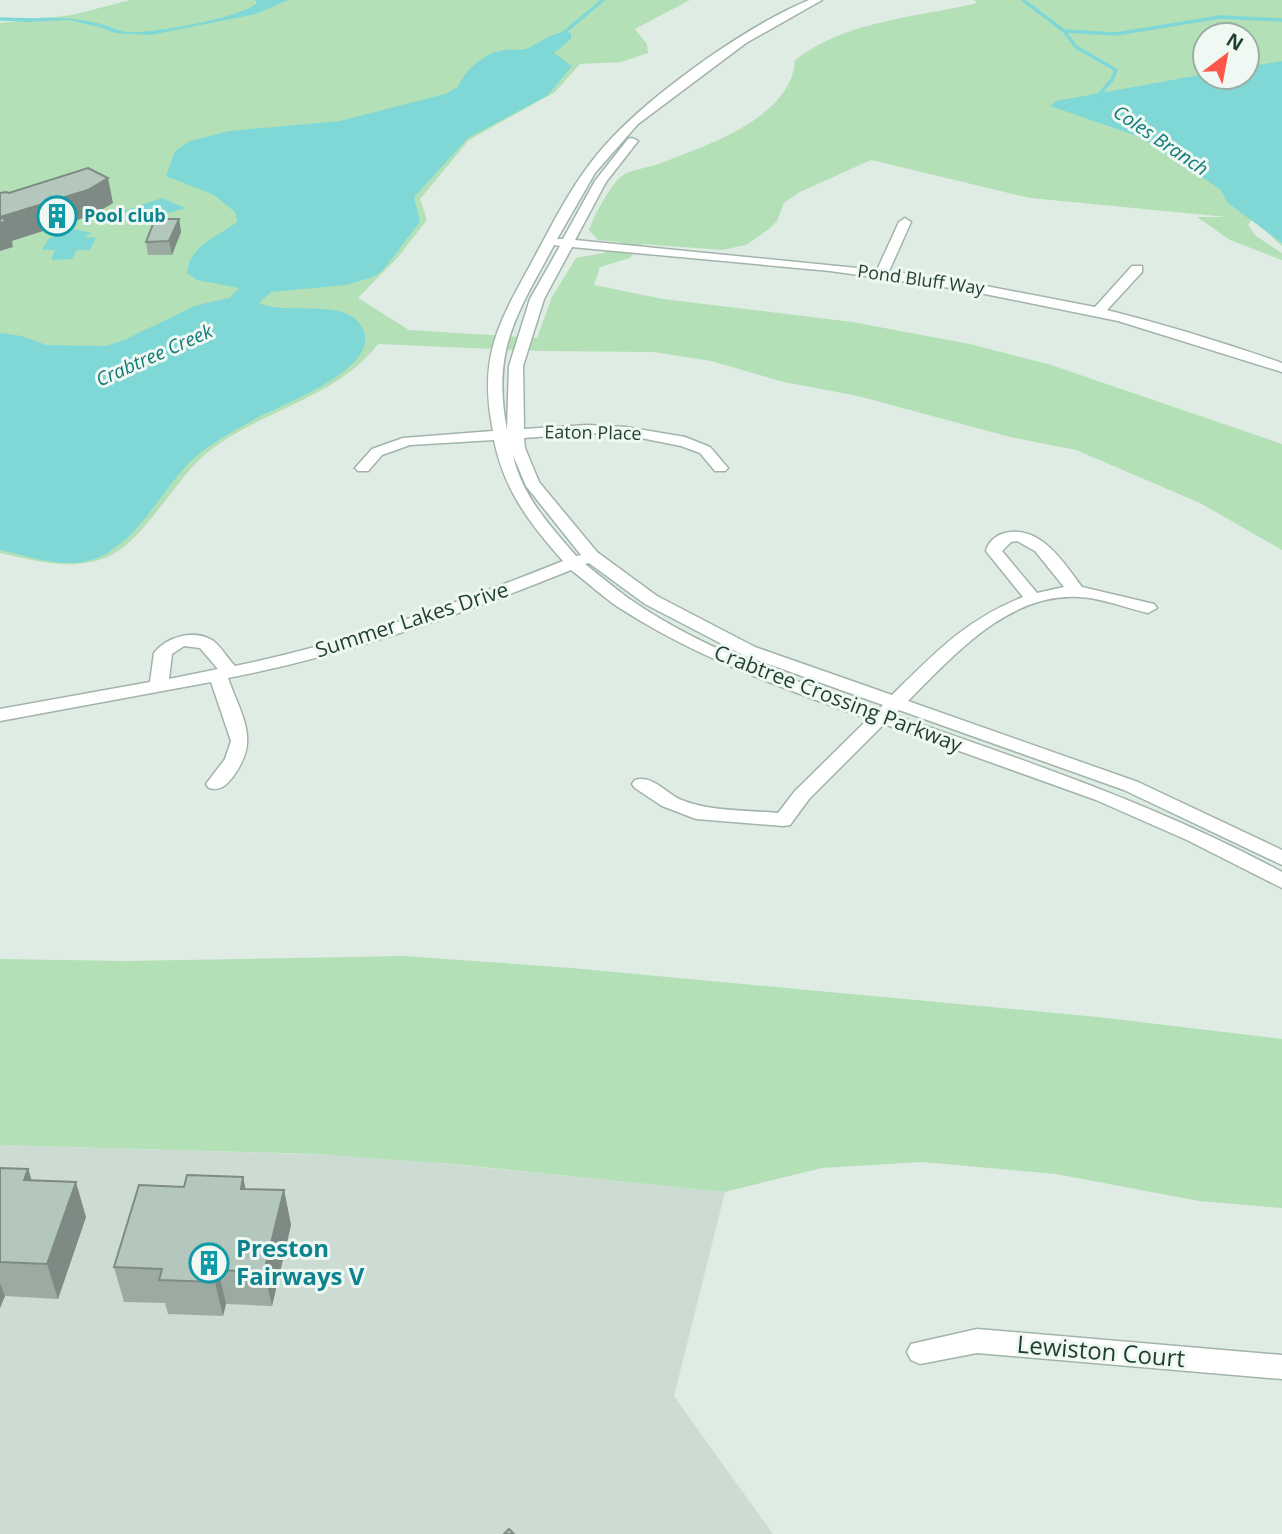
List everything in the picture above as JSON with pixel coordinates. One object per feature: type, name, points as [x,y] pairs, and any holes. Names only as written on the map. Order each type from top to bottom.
[{"type":"street","name":"Crabtree Crossing Parkway","points":[[817,0],[754,31],[660,99],[629,126],[586,177],[515,302],[499,342],[494,377],[496,436],[520,497],[549,538],[573,563],[640,613],[680,637],[760,673],[1101,795],[1202,839],[1282,881]]},
{"type":"street","name":"Crabtree Crossing Parkway","points":[[835,0],[774,28],[656,116],[609,170],[537,299],[519,347],[515,376],[517,448],[532,483],[591,556],[652,600],[721,639],[804,672],[1131,786],[1212,822],[1282,858]]},
{"type":"street","points":[[882,273],[905,222]]},
{"type":"street","name":"Pond Bluff Way","points":[[550,242],[882,273],[1098,312],[1191,337],[1282,368]]},
{"type":"street","points":[[1098,312],[1137,269]]},
{"type":"street","name":"Eaton Place","points":[[363,468],[377,452],[390,445],[408,441],[587,429],[650,434],[698,446],[705,450],[720,468]]},
{"type":"street","points":[[1034,600],[994,551],[1002,538],[1008,536],[1031,539],[1041,547],[1076,591]]},
{"type":"street","name":"Summer Lakes Drive","points":[[0,715],[159,687],[365,640],[460,608],[591,556]]},
{"type":"street","points":[[642,784],[669,802],[696,813],[783,820],[802,795],[880,717],[960,639],[984,621],[1034,600],[1076,591],[1148,607]]},
{"type":"street","points":[[159,687],[163,653],[175,642],[186,640],[206,644],[224,673],[240,741],[239,752],[232,766],[216,783]]},
{"type":"street","name":"Lewiston Court","points":[[920,1352],[977,1341],[1282,1367]]},
{"type":"shaded area","points":[[0,1145],[371,1156],[725,1192],[674,1396],[773,1534],[0,1534]]},
{"type":"green space","points":[[130,0],[690,0],[635,29],[647,44],[648,53],[621,62],[580,64],[555,92],[469,140],[420,199],[427,220],[398,257],[358,298],[409,330],[537,338],[552,297],[576,258],[603,253],[621,242],[598,240],[589,230],[617,180],[630,172],[699,148],[763,114],[779,98],[790,80],[795,60],[837,36],[882,22],[977,3],[974,0],[1282,0],[1282,246],[1252,219],[1248,225],[1256,236],[1282,253],[1282,260],[1230,240],[1197,217],[1227,217],[1030,198],[871,160],[800,192],[784,203],[777,221],[769,229],[746,245],[722,250],[642,244],[630,258],[600,267],[594,285],[663,299],[852,322],[970,344],[1051,365],[1282,444],[1282,550],[1200,503],[1076,450],[1010,437],[858,396],[784,382],[711,361],[654,352],[542,351],[378,344],[342,378],[251,425],[208,452],[119,551],[105,558],[78,564],[40,562],[0,553],[0,23],[72,15]]},
{"type":"green space","points":[[404,956],[572,968],[1098,1017],[1282,1039],[1282,1208],[1199,1201],[1056,1174],[922,1162],[822,1168],[725,1192],[453,1164],[317,1154],[0,1145],[0,959],[125,961]]},
{"type":"water","points":[[255,0],[288,0],[256,14],[151,35],[115,33],[69,20],[24,22],[22,19],[78,20],[139,32],[175,28],[215,19],[248,9],[257,3]]},
{"type":"water","points":[[564,32],[571,33],[571,39],[554,53],[572,66],[547,96],[468,138],[414,197],[420,222],[383,270],[373,277],[346,285],[271,292],[259,303],[284,308],[331,310],[356,319],[363,329],[365,344],[357,359],[342,373],[248,423],[201,453],[187,465],[137,528],[125,540],[99,557],[63,563],[0,550],[0,333],[22,336],[46,345],[106,346],[197,305],[229,298],[239,288],[197,280],[187,273],[189,263],[199,248],[237,222],[236,213],[214,195],[166,176],[175,151],[190,141],[229,131],[340,121],[445,94],[458,87],[471,68],[491,54],[525,49]]},
{"type":"water","points":[[1282,61],[1282,243],[1228,203],[1221,190],[1143,138],[1050,106],[1056,101],[1191,77],[1191,91],[1261,91],[1261,65]]},
{"type":"water","points":[[162,198],[185,208],[146,221],[123,211]]},
{"type":"water","points":[[73,229],[92,233],[84,237],[96,238],[90,250],[77,250],[72,259],[51,260],[55,250],[42,250],[49,238],[64,235],[57,233]]},
{"type":"building","points":[[88,168],[108,178],[88,190],[0,217],[0,193],[9,193]]},
{"type":"building","points":[[155,219],[179,219],[169,241],[146,242]]},
{"type":"building","points":[[0,1168],[28,1169],[24,1180],[76,1182],[47,1264],[0,1262]]},
{"type":"building","points":[[187,1175],[243,1177],[241,1189],[284,1190],[264,1272],[218,1270],[215,1282],[159,1280],[162,1269],[114,1267],[139,1185],[184,1187]]},
{"type":"waterway","name":"Crabtree Creek","points":[[561,35],[603,0]]},
{"type":"waterway","name":"Coles Branch","points":[[1023,0],[1064,31]]},
{"type":"waterway","points":[[1064,31],[1116,34],[1220,17],[1282,20]]},
{"type":"waterway","points":[[0,19],[30,20]]},
{"type":"waterway","name":"Coles Branch","points":[[1064,31],[1076,47],[1116,70],[1112,80],[1101,92],[1103,100]]},
{"type":"place","name":"Pool club","points":[[57,216]]},
{"type":"place","name":"Preston Fairways V","points":[[209,1263]]}]
